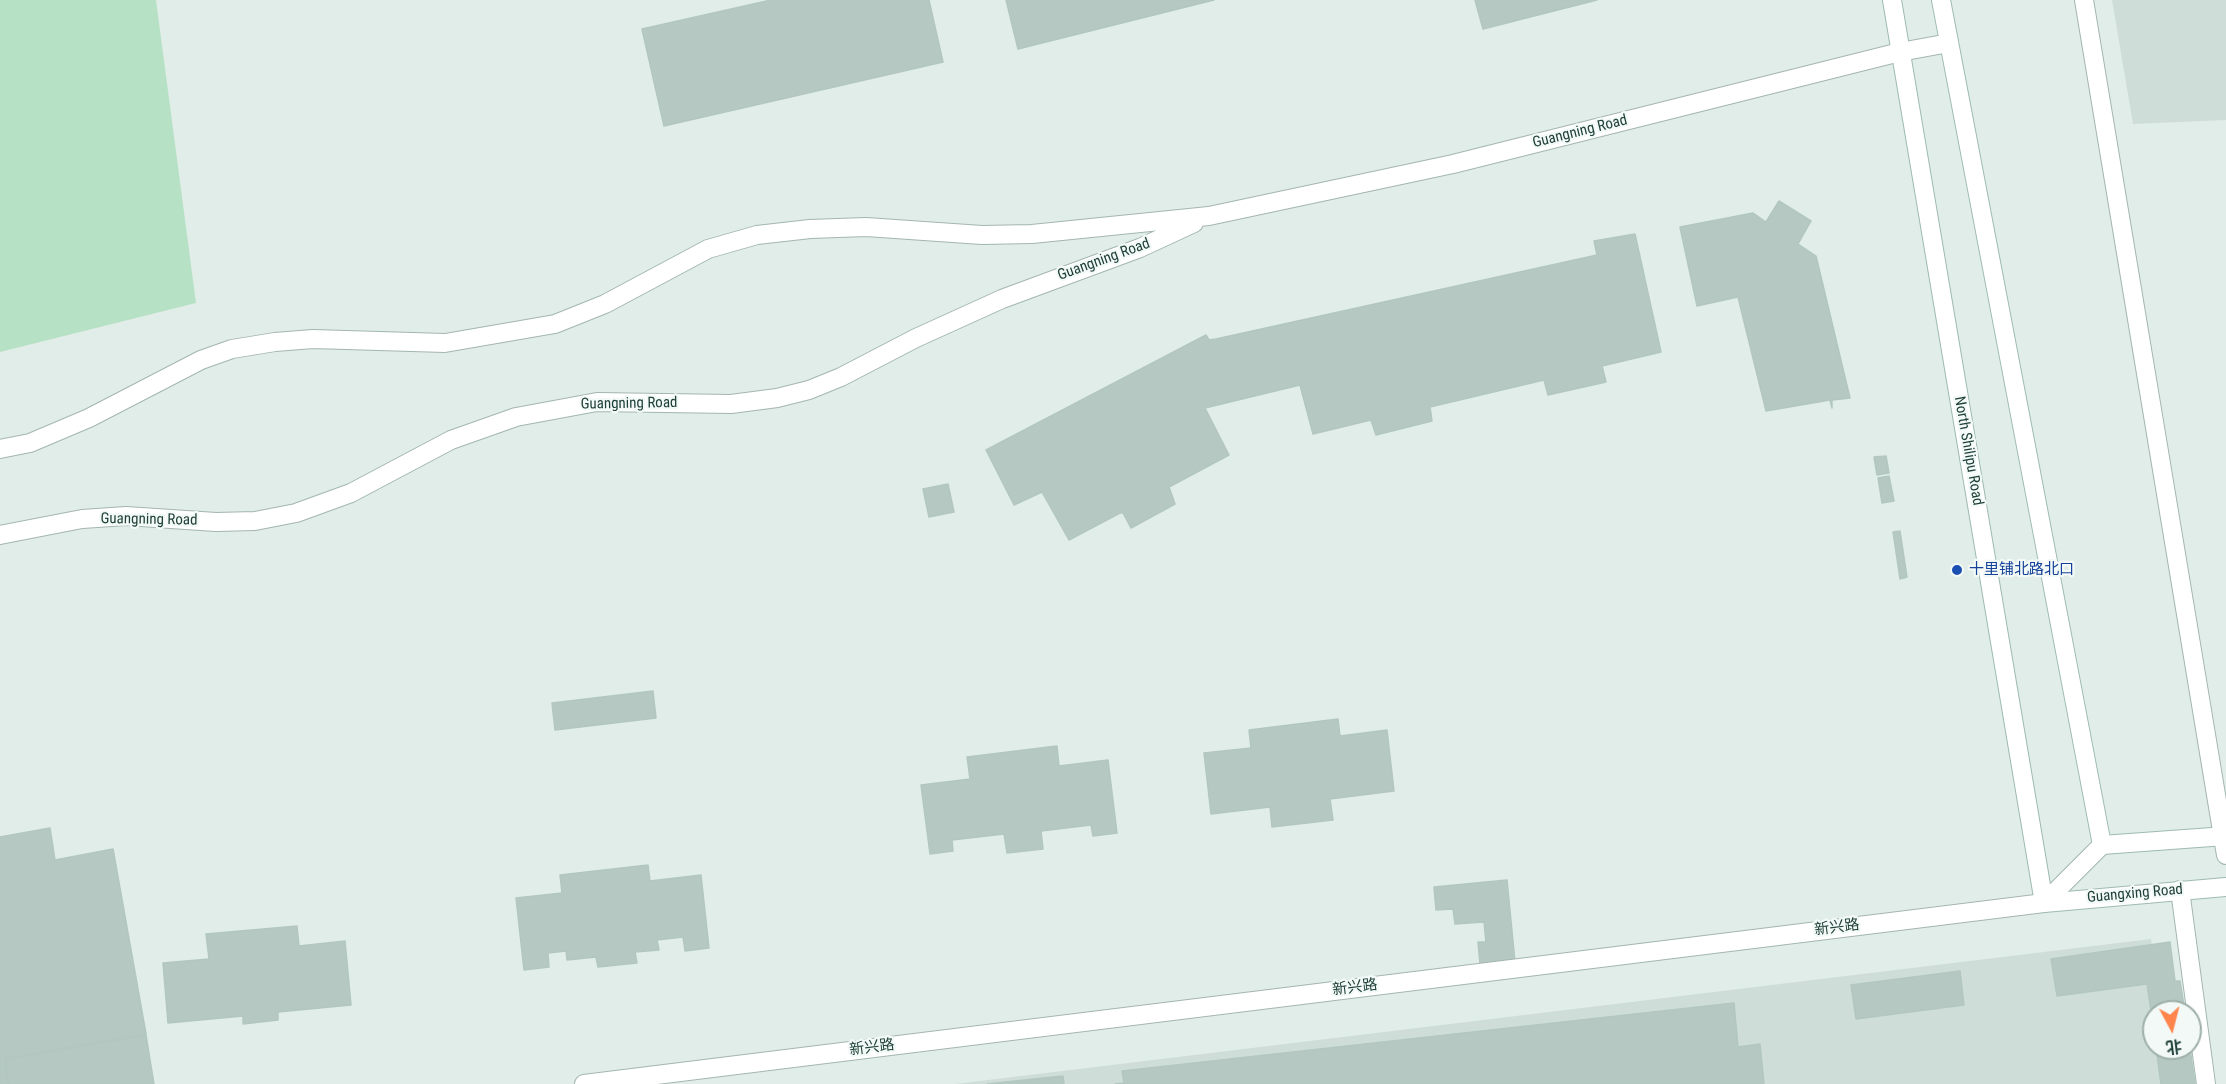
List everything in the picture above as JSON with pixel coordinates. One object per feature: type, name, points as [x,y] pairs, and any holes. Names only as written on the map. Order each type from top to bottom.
[{"type":"street","name":"North Shilipu Road","points":[[1892,0],[2044,903]]},
{"type":"street","points":[[1941,0],[2102,844]]},
{"type":"street","points":[[2084,0],[2225,836],[2226,855]]},
{"type":"street","name":"Guangning Road","points":[[0,449],[30,443],[89,418],[201,360],[232,349],[313,339],[445,343],[555,324],[605,304],[708,249],[757,235],[810,228],[866,227],[982,235],[1022,234],[1209,216],[1453,164],[1900,52],[1949,44]]},
{"type":"street","name":"Guangning Road","points":[[0,535],[82,519],[126,516],[216,522],[255,521],[296,513],[351,494],[397,467],[451,440],[516,417],[597,402],[731,404],[788,396],[841,377],[916,338],[1002,299],[1140,248],[1209,216]]},
{"type":"street","points":[[2044,903],[2102,844],[2225,836]]},
{"type":"street","name":"Guangxing Road","points":[[2044,903],[2226,887]]},
{"type":"street","points":[[2180,890],[2206,1084]]},
{"type":"street","name":"新兴路","points":[[584,1084],[2044,903]]},
{"type":"shaded area","points":[[2112,0],[2226,0],[2226,120],[2133,124]]},
{"type":"shaded area","points":[[2151,939],[2159,1000],[2142,1000],[2142,1060],[2166,1060],[2169,1084],[955,1084]]},
{"type":"green space","points":[[0,0],[156,0],[196,303],[0,352]]},
{"type":"building","points":[[771,0],[929,0],[943,62],[664,126],[642,29]]},
{"type":"building","points":[[1006,0],[1214,0],[1018,49]]},
{"type":"building","points":[[1475,0],[1597,0],[1483,29]]},
{"type":"building","points":[[1779,201],[1811,221],[1798,244],[1816,256],[1850,398],[1832,400],[1832,408],[1830,400],[1766,411],[1738,297],[1697,306],[1680,227],[1753,213],[1766,222]]},
{"type":"building","points":[[1635,234],[1661,352],[1602,366],[1606,382],[1548,395],[1544,380],[1430,407],[1432,421],[1376,435],[1371,420],[1313,434],[1300,385],[1205,408],[1229,455],[1169,487],[1175,504],[1131,528],[1123,513],[1120,513],[1069,540],[1042,492],[1014,505],[986,450],[1206,335],[1209,340],[1216,339],[1597,255],[1594,241]]},
{"type":"building","points":[[1886,456],[1889,473],[1877,475],[1874,457]]},
{"type":"building","points":[[1889,476],[1894,501],[1882,503],[1878,478]]},
{"type":"building","points":[[948,484],[954,512],[929,517],[923,489]]},
{"type":"building","points":[[1900,531],[1907,577],[1900,579],[1893,532]]},
{"type":"building","points":[[653,691],[656,718],[555,730],[552,703]]},
{"type":"building","points":[[1338,719],[1340,736],[1387,730],[1394,791],[1330,799],[1333,820],[1272,827],[1270,807],[1211,814],[1204,753],[1251,748],[1249,730]]},
{"type":"building","points":[[1057,746],[1059,766],[1108,760],[1117,833],[1093,836],[1091,825],[1041,831],[1043,849],[1007,853],[1004,834],[952,840],[953,851],[930,854],[921,785],[970,779],[967,757]]},
{"type":"building","points":[[50,828],[55,860],[113,849],[146,1034],[4,1059],[8,1084],[0,1084],[0,837]]},
{"type":"building","points":[[648,865],[650,881],[701,875],[709,948],[685,951],[683,937],[657,940],[659,950],[635,952],[637,963],[598,967],[596,957],[567,960],[566,951],[548,953],[549,967],[524,970],[516,898],[562,893],[560,875]]},
{"type":"building","points":[[1507,880],[1515,962],[1480,964],[1478,942],[1486,942],[1484,922],[1455,924],[1453,909],[1436,910],[1434,887]]},
{"type":"building","points":[[297,926],[299,946],[345,941],[351,1005],[278,1012],[278,1020],[243,1024],[243,1016],[168,1023],[163,963],[209,959],[206,934]]},
{"type":"building","points":[[2170,942],[2175,981],[2180,981],[2183,1000],[2149,1000],[2147,984],[2057,996],[2051,959]]},
{"type":"building","points":[[1960,971],[1964,1005],[1856,1019],[1851,985]]},
{"type":"building","points":[[1734,1003],[1738,1047],[1760,1044],[1764,1084],[1115,1084],[1124,1083],[1122,1071]]},
{"type":"building","points":[[146,1035],[154,1084],[9,1084],[5,1059]]},
{"type":"building","points":[[2158,1060],[2192,1060],[2195,1084],[2161,1084]]},
{"type":"building","points":[[1063,1076],[1064,1084],[987,1084]]},
{"type":"place","name":"十里铺北路北口","points":[[1957,570]]}]
